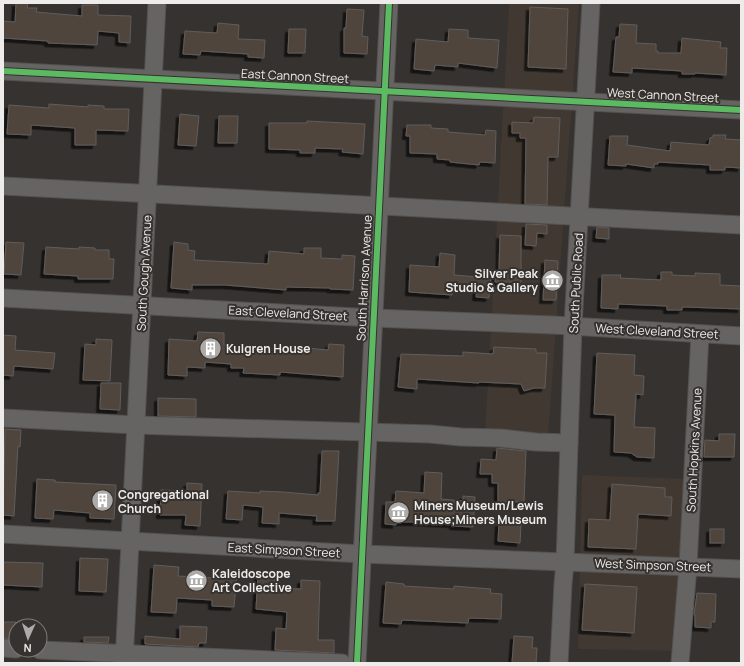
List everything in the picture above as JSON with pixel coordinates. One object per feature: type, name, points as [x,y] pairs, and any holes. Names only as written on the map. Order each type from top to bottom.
[{"type":"street","name":"South Gough Avenue","points":[[124,659],[157,3]]},
{"type":"street","name":"South Harrison Avenue","points":[[357,663],[372,318],[389,3]]},
{"type":"street","name":"South Public Road","points":[[559,663],[565,563],[573,326],[591,3]]},
{"type":"street","name":"East Cannon Street","points":[[3,70],[585,103]]},
{"type":"street","name":"West Cannon Street","points":[[585,103],[741,110]]},
{"type":"street","points":[[3,186],[741,225]]},
{"type":"street","name":"East Cleveland Street","points":[[3,298],[372,318],[573,326]]},
{"type":"street","name":"West Cleveland Street","points":[[573,326],[741,336]]},
{"type":"street","name":"South Hopkins Avenue","points":[[680,663],[688,566],[700,334]]},
{"type":"street","points":[[3,418],[136,425],[367,431],[569,443]]},
{"type":"street","name":"East Simpson Street","points":[[3,534],[362,554],[565,563]]},
{"type":"street","name":"West Simpson Street","points":[[565,563],[741,569]]},
{"type":"street","points":[[48,651],[124,659],[342,663]]},
{"type":"shaded area","points":[[509,3],[579,3],[548,438],[485,435]]},
{"type":"shaded area","points":[[582,475],[690,479],[679,651],[578,649]]},
{"type":"building","points":[[16,3],[28,3],[27,8],[37,8],[36,12],[82,16],[82,5],[98,5],[98,15],[131,16],[130,43],[119,42],[119,33],[98,31],[97,45],[48,43],[48,41],[3,38],[3,21],[15,22]]},
{"type":"building","points":[[530,7],[568,9],[566,69],[528,67]]},
{"type":"building","points":[[347,9],[364,10],[362,36],[368,37],[367,54],[344,53],[344,28],[346,28]]},
{"type":"building","points":[[218,23],[239,25],[238,39],[265,40],[264,58],[248,57],[248,54],[201,51],[200,55],[183,54],[185,31],[217,33]]},
{"type":"building","points":[[620,24],[637,25],[636,43],[656,44],[656,51],[658,51],[658,53],[681,53],[682,38],[721,42],[720,48],[727,48],[726,75],[695,73],[682,74],[682,71],[632,68],[632,73],[613,72],[616,37],[619,37]]},
{"type":"building","points":[[289,29],[306,29],[305,53],[288,53]]},
{"type":"building","points":[[449,29],[468,30],[468,38],[499,40],[497,68],[458,63],[458,67],[435,65],[434,71],[414,69],[416,39],[448,42]]},
{"type":"building","points":[[49,104],[88,107],[88,105],[104,106],[104,109],[129,109],[128,131],[96,130],[96,145],[75,145],[75,128],[31,125],[31,135],[7,134],[9,105],[49,108]]},
{"type":"building","points":[[180,114],[199,116],[196,146],[178,145]]},
{"type":"building","points":[[219,116],[238,116],[237,143],[218,143]]},
{"type":"building","points":[[534,117],[560,118],[558,157],[548,157],[547,205],[525,204],[526,138],[520,138],[520,133],[512,133],[512,122],[533,123]]},
{"type":"building","points":[[307,121],[365,124],[363,154],[342,152],[343,149],[315,148],[315,153],[300,153],[300,150],[269,149],[269,123],[307,123]]},
{"type":"building","points":[[407,125],[431,125],[431,128],[448,129],[448,132],[485,135],[486,130],[496,131],[495,163],[480,162],[479,165],[450,162],[450,160],[437,159],[437,154],[410,153],[410,136],[406,136]]},
{"type":"building","points":[[713,135],[726,135],[725,139],[741,140],[741,168],[725,167],[725,170],[710,170],[710,165],[658,162],[658,164],[654,164],[654,168],[626,164],[626,166],[608,165],[610,136],[628,136],[627,145],[670,151],[671,142],[709,145],[710,138],[713,137]]},
{"type":"building","points":[[526,224],[547,225],[547,234],[537,233],[536,246],[525,245]]},
{"type":"building","points":[[597,227],[609,228],[609,239],[596,238]]},
{"type":"building","points":[[500,235],[521,236],[521,282],[495,282],[495,270],[499,271]]},
{"type":"building","points":[[6,242],[24,243],[21,275],[4,274]]},
{"type":"building","points":[[174,242],[188,244],[188,250],[195,251],[194,260],[268,264],[269,251],[304,254],[304,248],[321,248],[321,258],[342,259],[342,255],[355,256],[353,290],[286,287],[286,290],[225,285],[192,285],[192,290],[171,288]]},
{"type":"building","points":[[46,247],[79,249],[79,247],[95,248],[95,250],[109,250],[109,259],[114,259],[113,279],[78,279],[78,276],[44,274]]},
{"type":"building","points":[[440,253],[455,255],[454,275],[491,278],[489,298],[476,297],[477,288],[453,286],[452,295],[409,292],[410,265],[439,267]]},
{"type":"building","points":[[545,260],[558,261],[556,300],[543,300]]},
{"type":"building","points":[[661,272],[672,272],[672,275],[695,276],[695,273],[720,274],[720,285],[741,286],[741,309],[682,307],[682,310],[667,310],[667,306],[618,304],[618,309],[601,308],[602,275],[621,275],[620,278],[661,280]]},
{"type":"building","points":[[198,332],[224,333],[224,345],[296,350],[296,347],[328,350],[329,344],[344,345],[343,377],[280,372],[280,375],[243,373],[244,368],[231,368],[231,364],[205,362],[205,368],[187,367],[187,376],[168,375],[169,339],[197,341]]},
{"type":"building","points":[[3,335],[16,336],[15,350],[55,353],[53,369],[14,366],[13,376],[3,375]]},
{"type":"building","points":[[96,339],[112,340],[110,381],[83,380],[85,344],[96,345]]},
{"type":"building","points":[[494,347],[536,349],[536,353],[547,353],[545,388],[534,388],[524,391],[521,384],[417,379],[417,389],[398,387],[401,354],[463,356],[463,352],[493,354]]},
{"type":"building","points":[[597,353],[635,355],[634,375],[644,376],[643,395],[636,394],[634,427],[655,428],[654,458],[637,457],[631,453],[614,452],[615,415],[594,414]]},
{"type":"building","points":[[101,383],[121,383],[120,410],[100,409]]},
{"type":"building","points":[[158,398],[196,399],[196,417],[158,416]]},
{"type":"building","points":[[5,429],[21,430],[20,447],[18,446],[14,516],[3,515]]},
{"type":"building","points":[[719,434],[735,434],[734,457],[704,457],[705,440],[719,441]]},
{"type":"building","points":[[497,448],[526,451],[524,502],[498,502],[498,483],[492,483],[492,474],[480,474],[481,459],[496,460]]},
{"type":"building","points":[[322,451],[339,451],[335,521],[316,521],[317,516],[279,513],[279,524],[262,523],[263,507],[243,505],[242,520],[226,519],[228,491],[260,493],[260,491],[283,492],[318,495],[318,493],[320,493]]},
{"type":"building","points":[[425,472],[442,473],[441,499],[463,501],[463,496],[475,497],[473,527],[453,526],[453,524],[413,522],[396,522],[396,525],[385,524],[386,502],[395,502],[396,491],[424,493]]},
{"type":"building","points":[[37,479],[55,480],[55,482],[116,485],[114,519],[90,518],[90,513],[54,510],[53,519],[35,518]]},
{"type":"building","points":[[187,483],[202,484],[200,526],[185,525],[186,515],[160,515],[161,490],[187,491]]},
{"type":"building","points":[[612,484],[665,488],[665,497],[672,497],[671,516],[638,514],[636,549],[588,547],[589,519],[610,520]]},
{"type":"building","points":[[499,523],[521,525],[520,543],[498,541]]},
{"type":"building","points":[[710,529],[724,529],[724,543],[710,543]]},
{"type":"building","points":[[80,558],[108,559],[106,592],[79,591]]},
{"type":"building","points":[[3,562],[43,563],[42,587],[3,585]]},
{"type":"building","points":[[154,565],[179,567],[178,576],[214,578],[214,575],[237,576],[234,607],[212,606],[212,600],[177,598],[176,613],[151,612]]},
{"type":"building","points":[[258,576],[275,577],[274,588],[301,589],[301,580],[320,581],[318,640],[334,640],[334,653],[275,650],[276,628],[286,629],[287,612],[256,609]]},
{"type":"building","points":[[386,582],[404,584],[404,586],[454,589],[454,586],[491,589],[490,593],[502,594],[501,619],[469,618],[468,623],[402,620],[401,624],[383,623]]},
{"type":"building","points":[[585,584],[637,587],[634,633],[582,630]]},
{"type":"building","points":[[697,593],[716,594],[715,622],[711,622],[711,628],[695,627],[694,615]]},
{"type":"building","points":[[3,622],[8,622],[8,638],[3,638]]},
{"type":"building","points":[[180,626],[207,627],[206,643],[199,643],[198,647],[145,644],[145,636],[180,639]]},
{"type":"building","points":[[514,636],[533,637],[532,648],[537,648],[536,663],[512,663]]},
{"type":"building","points":[[84,637],[109,637],[108,643],[84,642]]},
{"type":"cycle path","points":[[357,663],[389,3]]},
{"type":"cycle path","points":[[3,71],[741,110]]},
{"type":"place","name":"Silver Peak Studio & Gallery","points":[[553,280]]},
{"type":"place","name":"Kulgren House","points":[[210,348]]},
{"type":"place","name":"Congregational Church","points":[[103,501]]},
{"type":"place","name":"Miners Museum/Lewis House;Miners Museum","points":[[399,512]]},
{"type":"place","name":"Kaleidoscope Art Collective","points":[[197,580]]}]
